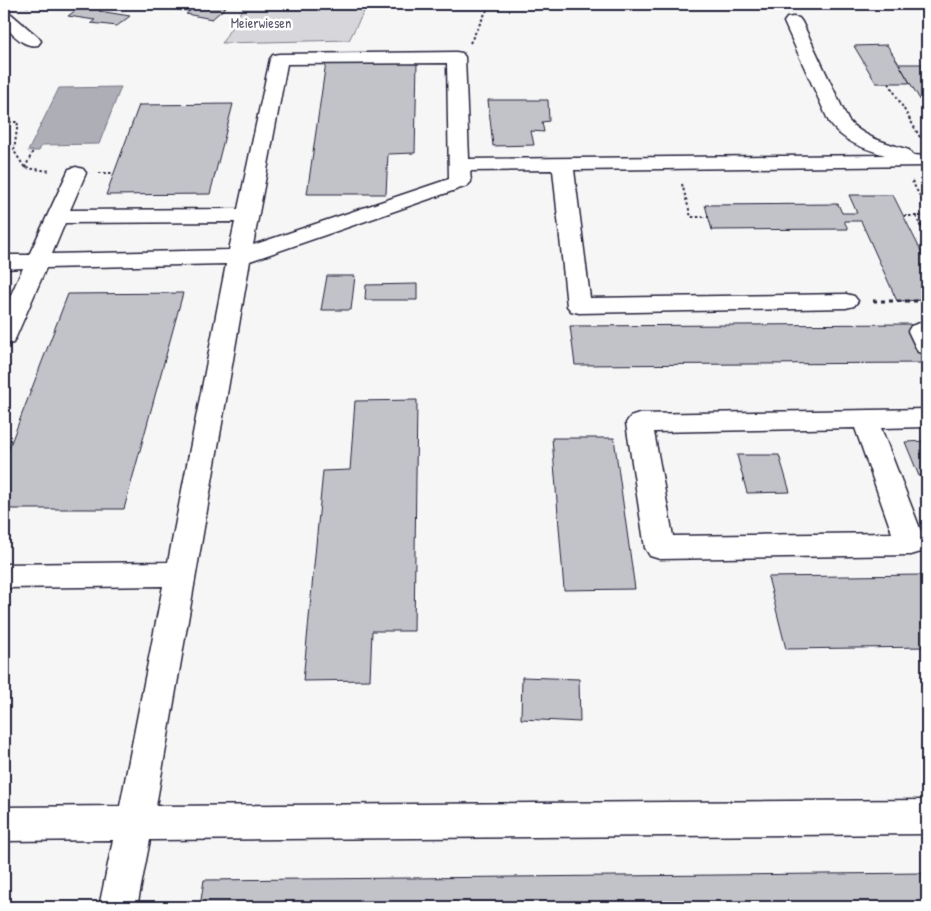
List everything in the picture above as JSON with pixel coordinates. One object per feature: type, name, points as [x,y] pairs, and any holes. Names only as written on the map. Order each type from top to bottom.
[{"type":"street","points":[[4,17],[32,41]]},
{"type":"street","points":[[793,22],[839,122],[846,132],[861,140],[924,155]]},
{"type":"street","points":[[4,262],[239,258],[460,182],[456,56],[279,59],[239,258],[118,907]]},
{"type":"street","points":[[460,165],[901,161],[924,155]]},
{"type":"street","points":[[563,164],[579,306],[846,301]]},
{"type":"street","points":[[4,337],[76,173]]},
{"type":"street","points":[[56,217],[248,215]]},
{"type":"street","points":[[864,420],[911,544],[660,548],[639,423],[927,418]]},
{"type":"street","points":[[4,576],[181,574]]},
{"type":"street","points":[[4,824],[927,818]]},
{"type":"path","points":[[456,56],[464,53],[490,4]]},
{"type":"path","points":[[889,83],[924,155]]},
{"type":"path","points":[[4,122],[18,122],[14,151],[25,168],[33,151]]},
{"type":"path","points":[[901,161],[927,210]]},
{"type":"path","points":[[676,163],[692,217],[709,217]]},
{"type":"path","points":[[106,174],[114,173]]},
{"type":"path","points":[[904,216],[927,216]]},
{"type":"path","points":[[916,216],[927,238]]},
{"type":"path","points":[[846,301],[927,301]]},
{"type":"green space","name":"Meierwiesen","points":[[245,4],[368,4],[349,40],[222,43]]},
{"type":"shaded area","points":[[121,87],[99,144],[42,145],[39,151],[28,151],[59,88]]},
{"type":"building","points":[[84,4],[104,7],[99,11],[130,16],[117,26],[91,23],[95,20],[68,16]]},
{"type":"building","points":[[168,4],[207,4],[226,7],[212,19],[186,14],[190,11],[162,8]]},
{"type":"building","points":[[887,45],[910,83],[876,83],[854,46]]},
{"type":"building","points":[[417,61],[415,153],[388,154],[386,194],[307,194],[326,62]]},
{"type":"building","points":[[899,64],[927,64],[927,111],[910,83]]},
{"type":"building","points":[[488,100],[548,100],[549,121],[542,122],[544,132],[531,131],[534,145],[493,146]]},
{"type":"building","points":[[233,104],[210,194],[106,195],[139,105]]},
{"type":"building","points":[[849,195],[893,195],[927,263],[927,300],[897,301],[861,221],[844,221],[848,229],[712,230],[705,205],[838,204],[842,213],[857,213]]},
{"type":"building","points":[[327,276],[355,276],[351,310],[321,310]]},
{"type":"building","points":[[417,284],[417,300],[365,300],[366,285]]},
{"type":"building","points":[[183,293],[124,509],[4,509],[4,461],[68,294]]},
{"type":"building","points":[[910,324],[927,363],[575,365],[570,326]]},
{"type":"building","points":[[417,400],[414,631],[372,631],[370,680],[303,681],[323,471],[350,470],[355,401]]},
{"type":"building","points":[[552,438],[614,438],[635,589],[564,590]]},
{"type":"building","points":[[927,441],[927,476],[919,476],[905,442]]},
{"type":"building","points":[[737,455],[779,455],[790,492],[747,493]]},
{"type":"building","points":[[923,575],[927,586],[927,647],[786,649],[768,577]]},
{"type":"building","points":[[522,677],[579,679],[580,722],[521,719]]},
{"type":"building","points":[[927,873],[927,907],[200,907],[204,880]]}]
